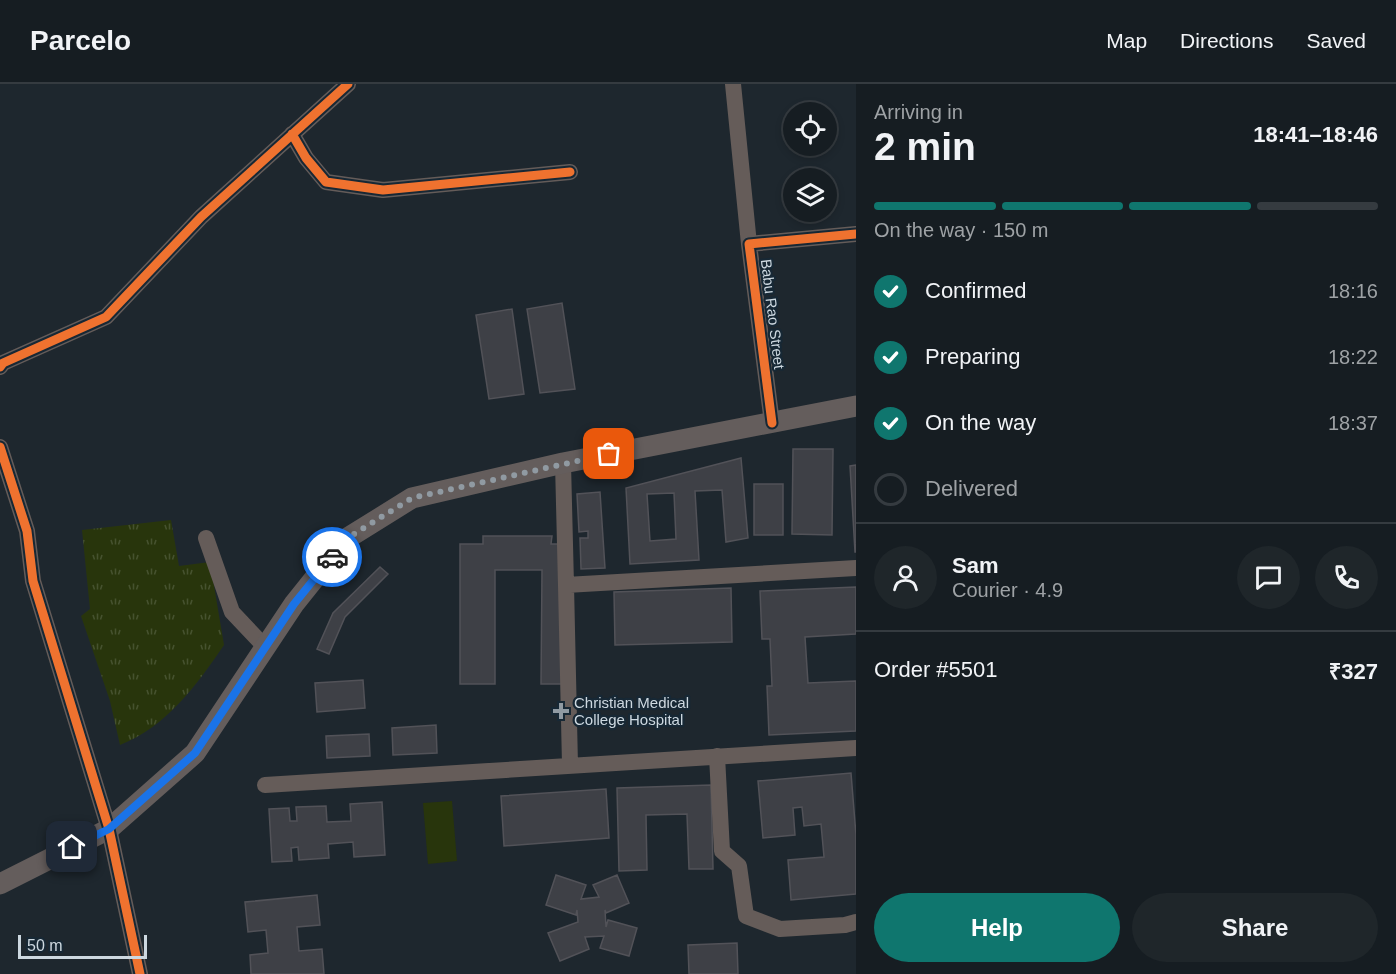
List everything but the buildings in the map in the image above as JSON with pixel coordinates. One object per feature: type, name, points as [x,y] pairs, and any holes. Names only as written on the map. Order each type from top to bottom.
[{"type":"main road","points":[[0,884],[109,829],[195,753],[294,604],[346,539],[412,498],[563,463],[856,406]]},
{"type":"street","points":[[1,362],[106,316],[201,217],[348,84]]},
{"type":"street","points":[[733,84],[749,244]]},
{"type":"street","points":[[292,134],[306,158],[326,182],[384,190],[570,172]]},
{"type":"street","name":"Babu Rao Street","points":[[772,423],[749,244],[856,234]]},
{"type":"street","points":[[0,447],[27,531],[33,581],[109,829],[140,974]]},
{"type":"street","points":[[563,463],[570,765]]},
{"type":"street","points":[[206,538],[232,612],[266,648]]},
{"type":"street","points":[[566,585],[856,568]]},
{"type":"street","points":[[265,785],[856,748]]},
{"type":"street","points":[[717,756],[722,851],[739,866],[746,916],[780,928],[845,925],[856,922]]},
{"type":"green space","points":[[171,520],[179,566],[210,562],[224,645],[203,675],[166,716],[137,737],[120,745],[110,701],[81,616],[90,609],[82,530]]},
{"type":"green space","points":[[452,801],[457,861],[428,864],[423,803]]},
{"type":"cycle path","points":[[0,367],[3,363],[106,317],[201,217],[348,84]]},
{"type":"cycle path","points":[[292,134],[306,158],[326,182],[383,190],[570,172]]},
{"type":"cycle path","points":[[772,423],[749,244],[856,234]]},
{"type":"cycle path","points":[[0,447],[27,531],[33,581],[109,829],[140,974]]},
{"type":"way so far","points":[[332,557],[346,539],[412,498],[609,454]]},
{"type":"place","name":"Christian Medical College Hospital","points":[[561,711]]},
{"type":"route","points":[[72,847],[109,829],[195,753],[294,604],[332,557]]}]
